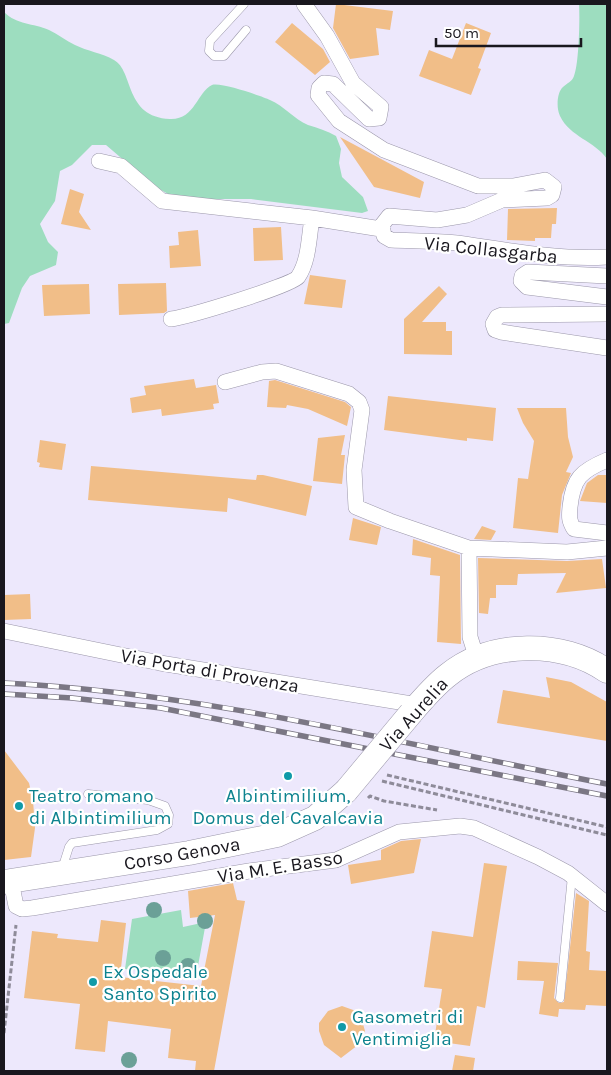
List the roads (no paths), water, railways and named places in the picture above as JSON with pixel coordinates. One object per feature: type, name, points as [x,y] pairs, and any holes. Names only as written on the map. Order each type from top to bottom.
[{"type":"main road","name":"Via Aurelia","points":[[356,796],[414,709],[449,674],[477,659],[503,652],[548,648],[572,653],[607,671]]},
{"type":"main road","name":"Corso Genova","points":[[7,881],[189,853],[277,835],[315,818],[356,796]]},
{"type":"street","name":"Via Collasgarba","points":[[304,4],[327,36],[353,83],[381,107],[379,118],[369,119],[333,84],[324,84],[319,88],[318,95],[339,121],[384,150],[478,186],[513,186],[545,180],[554,187],[552,195],[547,198],[502,200],[467,216],[437,220],[389,216],[383,222],[381,229],[384,236],[391,240],[455,243],[515,252],[581,258],[607,257]]},
{"type":"street","name":"Via Collasgarba","points":[[99,161],[121,166],[162,201],[312,218],[381,229]]},
{"type":"street","points":[[171,320],[190,316],[282,287],[297,278],[304,264],[312,218]]},
{"type":"street","name":"Via Collasgarba","points":[[607,276],[528,272],[523,274],[521,281],[527,287],[607,297]]},
{"type":"street","points":[[607,314],[502,315],[497,316],[493,324],[496,330],[501,332],[607,348]]},
{"type":"street","points":[[225,382],[262,372],[276,371],[349,394],[358,402],[362,410],[354,470],[356,506],[390,521],[469,548],[567,552],[607,548]]},
{"type":"street","points":[[607,460],[581,474],[572,488],[569,521],[574,529],[607,533]]},
{"type":"street","points":[[469,548],[470,637],[477,659]]},
{"type":"street","name":"Via Porta di Provenza","points":[[4,631],[160,663],[414,709]]},
{"type":"street","name":"Via M. E. Basso","points":[[7,881],[16,906],[22,909],[32,908],[249,871],[336,860],[399,832],[460,826],[474,828],[538,857],[572,876],[607,904]]},
{"type":"lane","points":[[244,4],[210,41],[209,51],[214,56],[224,56],[246,30]]},
{"type":"lane","points":[[61,874],[72,843],[158,830],[168,824],[169,815],[165,806],[148,800],[88,794]]},
{"type":"lane","points":[[560,998],[572,876]]},
{"type":"railway","points":[[4,683],[80,689],[232,709],[607,784]]},
{"type":"railway","points":[[4,694],[72,698],[161,708],[607,796]]},
{"type":"place","name":"Albintimilium, Domus del Cavalcavia","points":[[288,776]]},
{"type":"place","name":"Teatro romano di Albintimilium","points":[[19,806]]},
{"type":"place","name":"Ex Ospedale Santo Spirito","points":[[93,982]]},
{"type":"place","name":"Gasometri di Ventimiglia","points":[[342,1027]]}]
